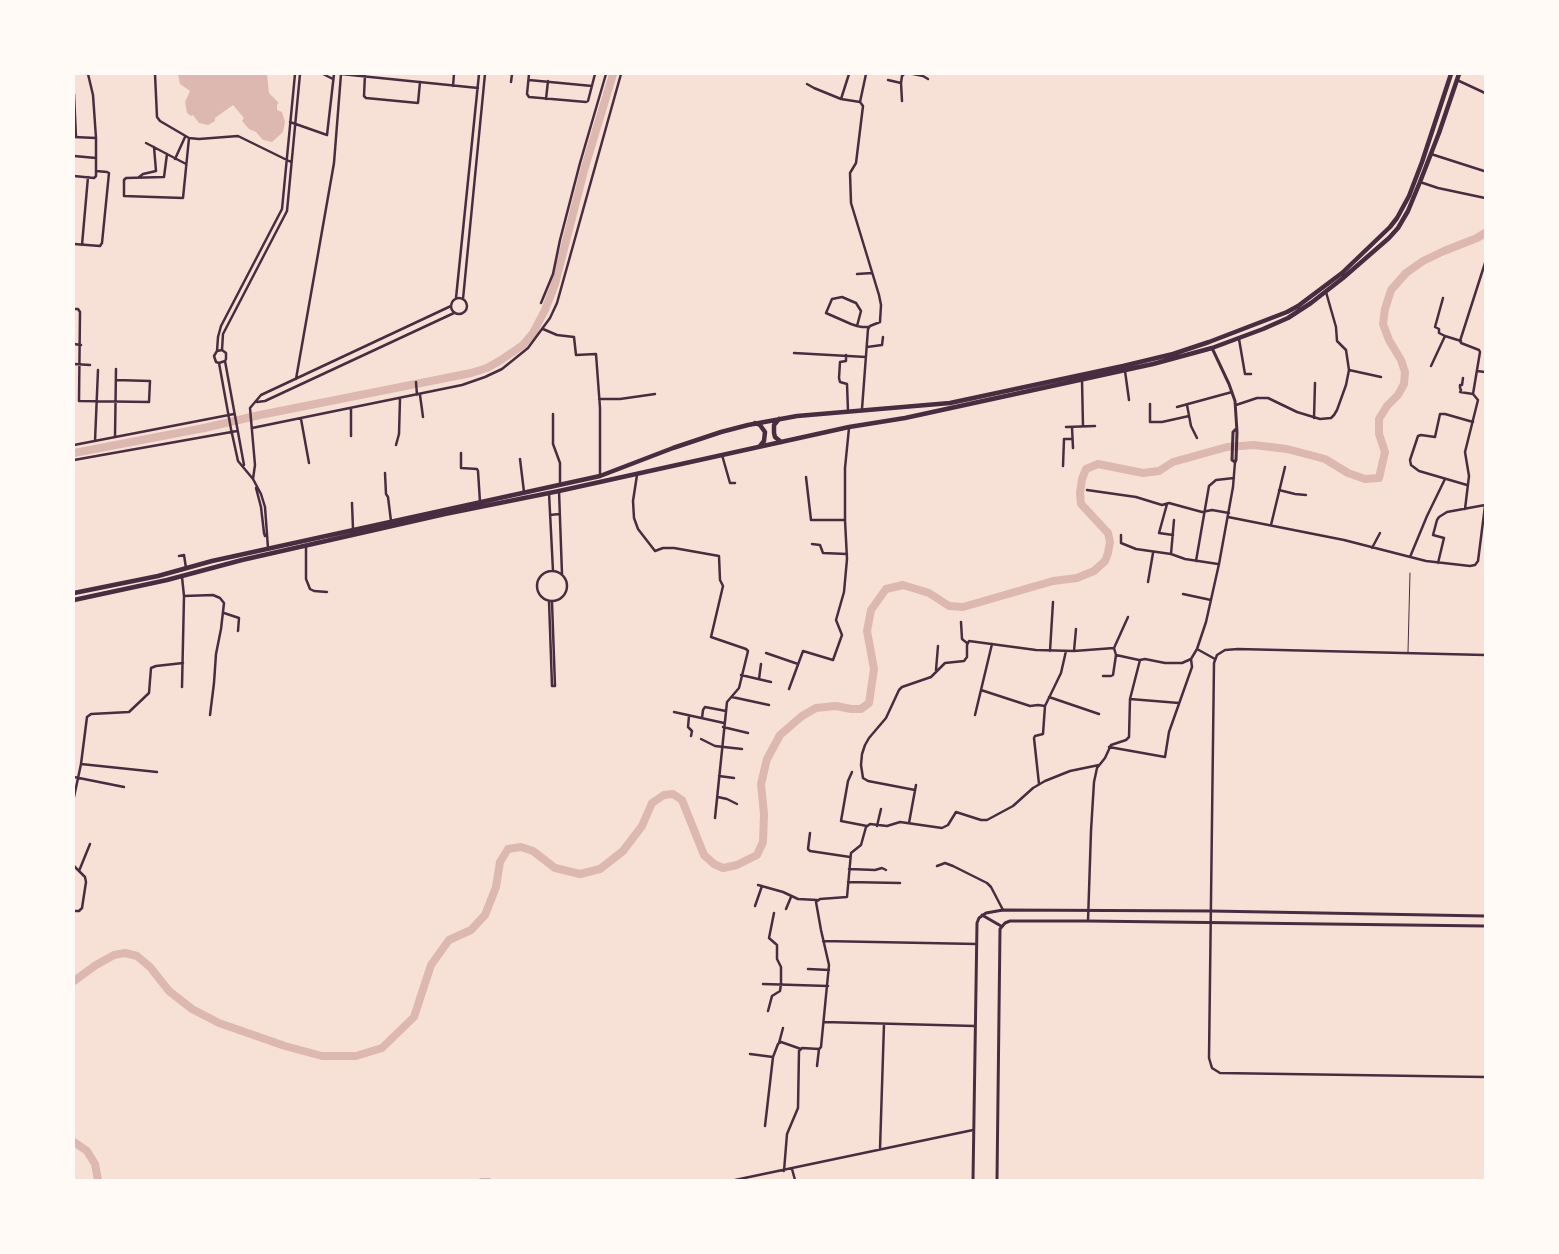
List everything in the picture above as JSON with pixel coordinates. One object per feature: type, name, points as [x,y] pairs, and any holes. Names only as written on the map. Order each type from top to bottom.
[{"type":"highway","points":[[74,592],[158,576],[212,561],[391,521],[549,493],[849,427],[905,418],[1123,366],[1200,345],[1287,312],[1342,273],[1383,234],[1397,218],[1408,196],[1422,162],[1452,74]]},
{"type":"highway","points":[[74,600],[182,576],[450,511],[480,502],[600,476],[711,435],[778,419],[950,403],[1082,380],[1175,359],[1239,338],[1288,318],[1326,292],[1398,228],[1408,211],[1420,182],[1459,74]]},
{"type":"highway","points":[[778,419],[774,426],[774,433],[775,437],[781,442]]},
{"type":"highway","points":[[756,424],[760,425],[765,432],[764,441],[758,448]]},
{"type":"street","points":[[74,176],[96,177],[93,95],[88,74]]},
{"type":"street","points":[[155,74],[158,119],[187,138],[235,136],[291,162]]},
{"type":"street","points":[[225,362],[220,363],[214,359],[221,326],[282,209],[295,74]]},
{"type":"street","points":[[244,467],[225,362],[227,356],[222,350],[223,334],[288,211],[300,74]]},
{"type":"street","points":[[323,74],[334,79]]},
{"type":"street","points":[[290,122],[327,136],[334,74]]},
{"type":"street","points":[[296,379],[334,163],[341,74],[478,88]]},
{"type":"street","points":[[453,86],[454,74]]},
{"type":"street","points":[[454,313],[451,306],[452,301],[456,298],[479,74]]},
{"type":"street","points":[[255,402],[265,401],[454,313],[463,313],[466,310],[467,306],[463,299],[485,74]]},
{"type":"street","points":[[511,82],[512,74]]},
{"type":"street","points":[[529,74],[529,97],[546,100],[587,102],[595,74]]},
{"type":"street","points":[[541,303],[553,274],[580,162],[606,74]]},
{"type":"street","points":[[252,428],[462,385],[502,369],[528,348],[554,311],[561,293],[621,74]]},
{"type":"street","points":[[841,98],[849,74]]},
{"type":"street","points":[[857,326],[861,311],[856,303],[842,297],[832,299],[826,313],[840,321],[857,326],[868,327],[880,322],[880,300],[852,209],[850,194],[850,171],[857,160],[863,106],[860,102],[866,74]]},
{"type":"street","points":[[902,101],[901,83],[903,74]]},
{"type":"street","points":[[913,74],[923,76],[928,80]]},
{"type":"street","points":[[365,75],[364,97],[383,100],[419,103],[420,82]]},
{"type":"street","points":[[528,80],[592,86]]},
{"type":"street","points":[[888,80],[901,83]]},
{"type":"street","points":[[1457,80],[1485,93]]},
{"type":"street","points":[[546,100],[548,81]]},
{"type":"street","points":[[807,84],[841,98],[860,102]]},
{"type":"street","points":[[74,94],[75,137],[96,138]]},
{"type":"street","points":[[176,159],[187,138]]},
{"type":"street","points":[[167,154],[165,176],[163,178],[140,177],[125,179],[124,196],[182,199],[184,197],[187,138]]},
{"type":"street","points":[[146,143],[186,164]]},
{"type":"street","points":[[140,177],[143,174],[156,171],[154,147]]},
{"type":"street","points":[[1431,154],[1484,171]]},
{"type":"street","points":[[74,156],[96,158]]},
{"type":"street","points":[[74,244],[100,246],[102,244],[109,173],[96,171]]},
{"type":"street","points":[[82,244],[88,177]]},
{"type":"street","points":[[1420,182],[1438,188],[1485,198]]},
{"type":"street","points":[[282,209],[288,211]]},
{"type":"street","points":[[1461,341],[1485,263]]},
{"type":"street","points":[[857,274],[872,273]]},
{"type":"street","points":[[1236,405],[1257,398],[1268,398],[1296,412],[1314,418],[1326,419],[1334,415],[1346,385],[1349,370],[1346,350],[1337,341],[1336,327],[1326,292]]},
{"type":"street","points":[[456,298],[463,299]]},
{"type":"street","points":[[1443,298],[1435,327],[1439,329],[1438,333],[1480,350],[1473,394]]},
{"type":"street","points":[[253,479],[256,464],[250,413],[251,406],[262,395],[451,306]]},
{"type":"street","points":[[74,309],[78,309],[80,312],[79,401],[150,402],[150,381],[116,380]]},
{"type":"street","points":[[862,410],[868,327]]},
{"type":"street","points":[[543,329],[557,335],[574,337],[576,354],[596,354],[599,399],[600,476]]},
{"type":"street","points":[[1431,366],[1445,336]]},
{"type":"street","points":[[867,347],[882,346],[883,337]]},
{"type":"street","points":[[1239,338],[1245,374],[1251,374]]},
{"type":"street","points":[[74,344],[81,345]]},
{"type":"street","points":[[1116,655],[1140,660],[1145,659],[1174,664],[1182,663],[1191,659],[1197,650],[1206,622],[1235,478],[1236,405],[1212,348]]},
{"type":"street","points":[[217,351],[222,350]]},
{"type":"street","points":[[794,353],[866,356]]},
{"type":"street","points":[[846,355],[846,361],[840,362],[839,380],[847,384],[848,411]]},
{"type":"street","points":[[220,363],[238,461],[253,479],[256,487],[268,548]]},
{"type":"street","points":[[74,364],[90,365]]},
{"type":"street","points":[[95,441],[98,370]]},
{"type":"street","points":[[114,437],[116,370]]},
{"type":"street","points":[[1349,370],[1381,377]]},
{"type":"street","points":[[1125,371],[1129,400]]},
{"type":"street","points":[[1477,371],[1485,372]]},
{"type":"street","points":[[1463,378],[1460,392],[1473,394],[1478,400],[1465,452],[1469,476],[1465,509]]},
{"type":"street","points":[[1082,380],[1084,426]]},
{"type":"street","points":[[416,382],[423,417]]},
{"type":"street","points":[[1314,418],[1315,383]]},
{"type":"street","points":[[1177,407],[1232,392]]},
{"type":"street","points":[[599,399],[620,399],[656,394]]},
{"type":"street","points":[[396,444],[399,434],[400,398]]},
{"type":"street","points":[[1150,404],[1150,422],[1162,422],[1189,416]]},
{"type":"street","points":[[1187,405],[1196,438]]},
{"type":"street","points":[[351,408],[351,436]]},
{"type":"street","points":[[553,414],[553,444],[560,463],[560,485]]},
{"type":"street","points":[[1467,485],[1419,471],[1411,466],[1410,460],[1417,437],[1421,435],[1435,437],[1441,414],[1473,422]]},
{"type":"street","points":[[74,445],[234,415]]},
{"type":"street","points":[[301,419],[309,463]]},
{"type":"street","points":[[1072,426],[1073,448]]},
{"type":"street","points":[[1066,427],[1095,426]]},
{"type":"street","points":[[789,689],[802,652],[804,650],[834,660],[842,635],[836,620],[844,592],[847,554],[845,468],[849,427]]},
{"type":"street","points":[[74,460],[237,430]]},
{"type":"street","points":[[1063,466],[1064,439],[1072,439]]},
{"type":"street","points":[[461,453],[461,468],[478,470],[480,502]]},
{"type":"street","points":[[722,455],[730,483],[735,483]]},
{"type":"street","points":[[520,459],[524,492]]},
{"type":"street","points":[[1271,525],[1285,466]]},
{"type":"street","points":[[385,473],[386,494],[391,521]]},
{"type":"street","points":[[637,474],[633,501],[638,529],[655,551],[663,548],[674,548],[719,556],[720,580],[723,586],[711,637],[747,650],[739,688],[727,701],[715,818]]},
{"type":"street","points":[[806,477],[811,520],[845,520]]},
{"type":"street","points":[[1196,561],[1209,486],[1219,479],[1235,478]]},
{"type":"street","points":[[1410,557],[1445,479]]},
{"type":"street","points":[[1087,490],[1128,495],[1162,505],[1167,503],[1202,512],[1212,510],[1229,513]]},
{"type":"street","points":[[1280,490],[1306,495]]},
{"type":"street","points":[[558,491],[562,574],[567,582],[567,592],[561,599],[550,602],[541,596],[537,584],[541,576],[547,572],[553,571],[562,574]]},
{"type":"street","points":[[549,493],[553,571]]},
{"type":"street","points":[[352,503],[353,529]]},
{"type":"street","points":[[1167,503],[1159,533],[1173,535]]},
{"type":"street","points":[[1228,518],[1344,540],[1438,563],[1470,566],[1477,564],[1485,505],[1447,512],[1442,514],[1437,520],[1433,535],[1444,538],[1438,563]]},
{"type":"street","points":[[550,515],[560,514]]},
{"type":"street","points":[[1171,554],[1174,520]]},
{"type":"street","points":[[1372,548],[1380,533]]},
{"type":"street","points":[[1121,535],[1122,543],[1136,549],[1219,564]]},
{"type":"street","points":[[812,544],[820,545],[823,553],[847,554]]},
{"type":"street","points":[[306,546],[306,579],[310,590],[327,592]]},
{"type":"street","points":[[1148,582],[1153,553]]},
{"type":"street","points":[[178,556],[184,555],[186,568]]},
{"type":"street","points":[[182,576],[184,596],[182,687]]},
{"type":"street","points":[[1183,594],[1211,600]]},
{"type":"street","points":[[184,596],[217,596],[224,603],[224,613],[216,654],[210,715]]},
{"type":"street","points":[[550,602],[555,686],[552,686],[550,602]]},
{"type":"street","points":[[1050,651],[1053,602]]},
{"type":"street","points":[[224,613],[239,618],[238,631]]},
{"type":"street","points":[[1104,676],[1113,675],[1116,655],[1114,648],[1128,617]]},
{"type":"street","points":[[961,622],[962,639],[967,643]]},
{"type":"street","points":[[1074,651],[1076,629]]},
{"type":"street","points":[[967,643],[969,640],[973,640],[1028,650],[1050,651],[1114,648]]},
{"type":"street","points":[[915,790],[868,781],[863,778],[861,771],[862,754],[869,738],[886,718],[899,690],[927,679],[945,663],[964,661],[967,657],[967,643]]},
{"type":"street","points":[[975,715],[992,644]]},
{"type":"street","points":[[936,671],[938,646]]},
{"type":"street","points":[[1197,650],[1215,659]]},
{"type":"street","points":[[1485,655],[1230,650],[1220,652],[1215,659],[1209,1058],[1212,1068],[1220,1073],[1485,1077]]},
{"type":"street","points":[[1039,784],[1034,738],[1044,732],[1045,706],[1061,674],[1066,651]]},
{"type":"street","points":[[766,653],[798,664]]},
{"type":"street","points":[[1109,747],[1165,757],[1168,736],[1192,667],[1191,659]]},
{"type":"street","points":[[1088,921],[1094,782],[1099,765],[1105,758],[1109,747],[1129,737],[1130,699],[1140,660]]},
{"type":"street","points":[[74,796],[88,715],[129,712],[149,693],[151,668],[183,662]]},
{"type":"street","points":[[759,679],[761,664]]},
{"type":"street","points":[[742,675],[771,682]]},
{"type":"street","points":[[981,690],[1030,706],[1045,706]]},
{"type":"street","points":[[731,696],[769,705]]},
{"type":"street","points":[[1049,697],[1099,714]]},
{"type":"street","points":[[1130,699],[1179,703]]},
{"type":"street","points":[[702,718],[705,708],[726,711]]},
{"type":"street","points":[[674,712],[724,723]]},
{"type":"street","points":[[689,716],[688,727],[692,731],[691,736]]},
{"type":"street","points":[[723,727],[748,733]]},
{"type":"street","points":[[701,739],[715,746],[742,749]]},
{"type":"street","points":[[81,764],[157,772]]},
{"type":"street","points":[[852,772],[848,781],[841,821],[867,826],[870,824],[890,826],[897,822],[945,827],[956,812],[987,820],[1013,806],[1039,784],[1070,771],[1099,765]]},
{"type":"street","points":[[719,776],[734,778]]},
{"type":"street","points":[[74,777],[124,787]]},
{"type":"street","points":[[909,823],[916,785]]},
{"type":"street","points":[[718,797],[737,804]]},
{"type":"street","points":[[878,826],[881,809]]},
{"type":"street","points":[[755,906],[760,885],[798,899],[846,898],[848,895],[850,857],[852,851],[861,845],[867,826]]},
{"type":"street","points":[[810,833],[808,850],[850,857]]},
{"type":"street","points":[[79,871],[90,844]]},
{"type":"street","points":[[937,866],[945,863],[987,883],[1003,910]]},
{"type":"street","points":[[74,866],[84,877],[86,884],[82,908],[79,911],[74,911]]},
{"type":"street","points":[[849,869],[875,870],[882,868],[886,870]]},
{"type":"street","points":[[848,883],[900,883]]},
{"type":"street","points":[[786,909],[792,896]]},
{"type":"street","points":[[817,900],[829,970],[821,1047],[818,1049],[817,1066]]},
{"type":"street","points":[[973,1180],[977,944],[978,920],[982,915],[991,911],[1003,910],[1211,911],[1485,916]]},
{"type":"street","points":[[768,1010],[772,996],[780,991],[782,984],[777,946],[769,938],[774,913]]},
{"type":"street","points":[[982,915],[1001,926]]},
{"type":"street","points":[[1001,926],[1010,921],[1485,926]]},
{"type":"street","points":[[997,1180],[1001,926]]},
{"type":"street","points":[[824,941],[977,944]]},
{"type":"street","points":[[808,969],[829,970]]},
{"type":"street","points":[[763,984],[828,986]]},
{"type":"street","points":[[824,1022],[975,1026]]},
{"type":"street","points":[[880,1150],[884,1023]]},
{"type":"street","points":[[765,1126],[773,1057],[779,1043],[782,1028]]},
{"type":"street","points":[[779,1043],[801,1049],[818,1049]]},
{"type":"street","points":[[784,1171],[787,1134],[798,1108],[799,1051],[801,1049]]},
{"type":"street","points":[[750,1054],[773,1057]]},
{"type":"street","points":[[735,1180],[973,1130]]},
{"type":"street","points":[[792,1169],[795,1180]]},
{"type":"street","points":[[480,1180],[490,1180]]},
{"type":"lane","points":[[1408,653],[1410,573]]},
{"type":"shaded area","points":[[178,74],[267,74],[269,93],[279,103],[277,104],[277,110],[282,112],[285,122],[283,132],[272,142],[263,140],[242,121],[244,118],[233,105],[208,125],[199,123],[193,115],[191,116],[187,113],[185,102],[190,91],[180,84]]},
{"type":"waterway","points":[[74,453],[471,373],[487,368],[523,345],[533,333],[545,310],[555,284],[585,167],[613,74]]},
{"type":"waterway","points":[[74,981],[114,955],[125,953],[137,956],[150,967],[169,991],[192,1009],[219,1023],[285,1046],[322,1056],[356,1056],[382,1048],[414,1017],[431,965],[449,940],[471,930],[485,915],[496,887],[500,862],[508,849],[521,847],[533,851],[555,868],[580,874],[600,869],[623,851],[642,826],[652,803],[664,795],[673,794],[682,800],[704,855],[714,864],[723,868],[737,865],[757,855],[763,842],[764,814],[761,784],[767,759],[780,735],[802,716],[816,708],[836,706],[861,709],[869,703],[874,669],[867,631],[871,610],[886,589],[903,585],[929,593],[949,606],[963,607],[1053,581],[1077,578],[1094,571],[1105,561],[1110,542],[1108,533],[1081,504],[1080,493],[1086,469],[1098,464],[1143,473],[1159,471],[1173,462],[1227,447],[1254,445],[1287,449],[1325,459],[1348,473],[1365,479],[1379,478],[1385,452],[1379,434],[1379,419],[1387,406],[1398,395],[1404,384],[1405,372],[1383,324],[1391,290],[1406,273],[1423,261],[1485,233]]},
{"type":"waterway","points":[[74,1142],[87,1151],[95,1164],[98,1180]]}]
